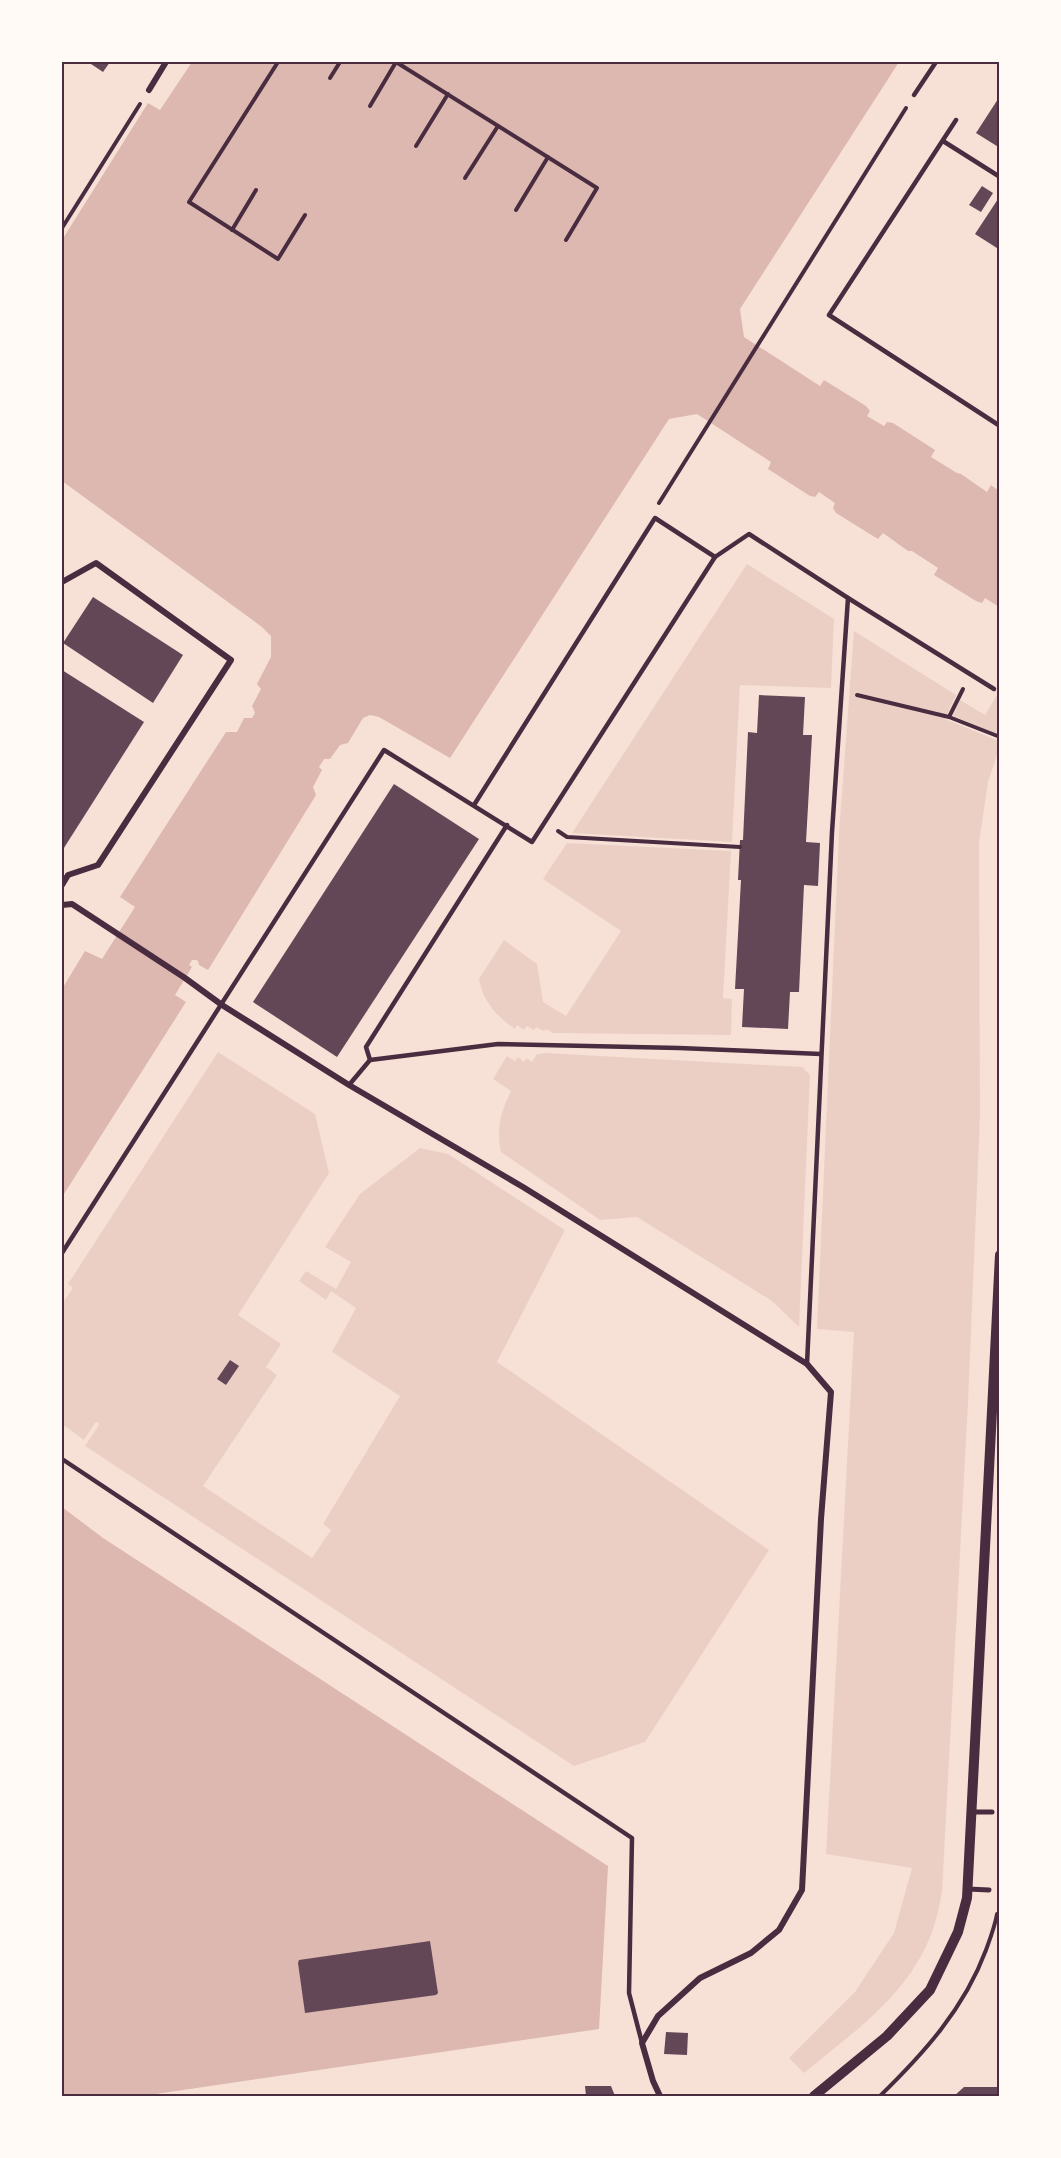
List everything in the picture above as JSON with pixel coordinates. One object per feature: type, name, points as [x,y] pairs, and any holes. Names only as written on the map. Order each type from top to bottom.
[{"type":"street","points":[[149,90],[166,62]]},
{"type":"street","points":[[62,582],[96,563],[231,660],[98,865],[68,875],[62,885]]},
{"type":"street","points":[[62,904],[72,904],[222,1005],[348,1085],[524,1187],[807,1364],[831,1392],[821,1519],[802,1890],[779,1930],[751,1953],[700,1978],[658,2016],[642,2043],[660,2097]]},
{"type":"street","points":[[814,2097],[887,2036],[930,1990],[958,1932],[967,1899],[999,1255]]},
{"type":"street","points":[[973,1812],[992,1812]]},
{"type":"street","points":[[968,1889],[989,1890]]},
{"type":"lane","points":[[914,95],[936,62]]},
{"type":"lane","points":[[956,120],[829,315],[999,426]]},
{"type":"lane","points":[[943,141],[999,177]]},
{"type":"lane","points":[[474,805],[655,518],[716,557]]},
{"type":"lane","points":[[62,1253],[384,750],[532,842],[716,557],[749,534],[994,689]]},
{"type":"lane","points":[[807,1364],[832,832],[848,598]]},
{"type":"lane","points":[[370,1060],[366,1047],[507,825]]},
{"type":"lane","points":[[348,1085],[370,1060],[498,1044],[679,1047],[821,1054]]},
{"type":"lane","points":[[62,1459],[632,1838],[629,1994],[642,2043]]},
{"type":"path","points":[[278,62],[189,202],[278,259],[305,215]]},
{"type":"path","points":[[330,78],[340,62]]},
{"type":"path","points":[[370,106],[396,62],[597,188],[566,240]]},
{"type":"path","points":[[62,228],[149,90]]},
{"type":"path","points":[[416,146],[448,94]]},
{"type":"path","points":[[655,518],[657,506],[914,95]]},
{"type":"path","points":[[465,178],[498,126]]},
{"type":"path","points":[[516,210],[548,157]]},
{"type":"path","points":[[232,230],[256,190]]},
{"type":"path","points":[[949,717],[971,675]]},
{"type":"path","points":[[842,692],[949,717],[999,737]]},
{"type":"path","points":[[545,823],[567,837],[740,847]]},
{"type":"path","points":[[879,2097],[925,2051],[957,2008],[979,1967],[997,1914]]},
{"type":"shaded area","points":[[192,62],[899,62],[740,309],[744,337],[820,386],[824,380],[866,406],[870,411],[867,416],[884,426],[887,422],[893,423],[935,450],[931,457],[987,492],[991,485],[999,491],[999,607],[985,598],[982,603],[976,601],[934,575],[938,568],[912,551],[908,551],[883,533],[878,539],[836,513],[833,508],[835,503],[819,492],[815,497],[810,496],[768,469],[771,462],[697,414],[669,419],[450,758],[379,717],[370,715],[363,718],[348,743],[340,745],[330,759],[324,759],[319,767],[322,770],[313,787],[316,795],[208,970],[199,965],[198,961],[192,960],[189,965],[192,967],[175,995],[186,1002],[62,1197],[62,989],[85,951],[102,959],[135,907],[120,897],[226,732],[237,732],[244,718],[252,718],[255,713],[252,706],[261,689],[257,684],[271,657],[271,636],[262,627],[62,481],[62,240],[148,103],[160,110]]},
{"type":"shaded area","points":[[747,564],[834,619],[831,688],[740,685],[732,842],[572,833]]},
{"type":"shaded area","points":[[854,631],[956,695],[945,719],[999,741],[1000,746],[988,782],[979,843],[980,1116],[968,1403],[942,1892],[930,1937],[907,1978],[859,2028],[804,2073],[789,2058],[855,1992],[894,1933],[912,1868],[826,1854],[854,1332],[817,1329],[839,833]]},
{"type":"shaded area","points":[[999,692],[999,735],[953,716],[960,700],[985,715]]},
{"type":"shaded area","points":[[567,843],[731,851],[723,998],[732,999],[731,1035],[553,1033],[536,1027],[534,1030],[527,1026],[524,1030],[517,1025],[515,1029],[496,1013],[487,1001],[479,979],[504,940],[537,964],[543,1002],[566,1016],[621,931],[543,879]]},
{"type":"shaded area","points":[[218,1052],[315,1114],[329,1173],[238,1315],[281,1344],[266,1367],[277,1375],[203,1486],[312,1558],[331,1530],[323,1524],[400,1396],[332,1352],[356,1308],[331,1291],[326,1300],[299,1281],[306,1271],[336,1289],[351,1262],[325,1247],[360,1194],[420,1148],[448,1154],[565,1230],[497,1362],[769,1550],[645,1742],[574,1766],[85,1446],[99,1425],[98,1422],[84,1440],[62,1424],[62,1304],[73,1288],[68,1284]]},
{"type":"shaded area","points":[[537,1054],[802,1067],[810,1075],[799,1327],[772,1301],[637,1217],[600,1220],[501,1152],[500,1120],[511,1091],[493,1079],[507,1056],[515,1061],[518,1057],[524,1062],[526,1058],[532,1062]]},
{"type":"shaded area","points":[[62,1507],[103,1538],[608,1866],[599,2029],[142,2096],[62,2096]]},
{"type":"building","points":[[88,62],[110,62],[103,72]]},
{"type":"building","points":[[1000,96],[1000,148],[976,133]]},
{"type":"building","points":[[982,186],[993,193],[981,212],[969,205]]},
{"type":"building","points":[[1000,196],[1000,250],[975,234]]},
{"type":"building","points":[[93,597],[183,655],[153,703],[63,643]]},
{"type":"building","points":[[62,670],[144,722],[62,851]]},
{"type":"building","points":[[759,695],[805,697],[803,735],[812,735],[806,842],[820,843],[818,886],[804,885],[799,992],[790,992],[788,1029],[742,1027],[744,989],[735,989],[741,880],[738,880],[740,840],[743,840],[748,732],[757,733]]},
{"type":"building","points":[[394,784],[479,839],[337,1057],[253,1002]]},
{"type":"building","points":[[230,1360],[239,1366],[226,1385],[217,1379]]},
{"type":"building","points":[[998,1766],[1000,1766],[1000,1782],[997,1782]]},
{"type":"building","points":[[430,1941],[438,1993],[436,1995],[305,2013],[299,1960]]},
{"type":"building","points":[[666,2032],[688,2033],[687,2055],[664,2054]]},
{"type":"building","points":[[585,2086],[611,2086],[615,2096],[586,2096]]},
{"type":"building","points":[[964,2087],[1000,2087],[1000,2096],[954,2096]]}]
